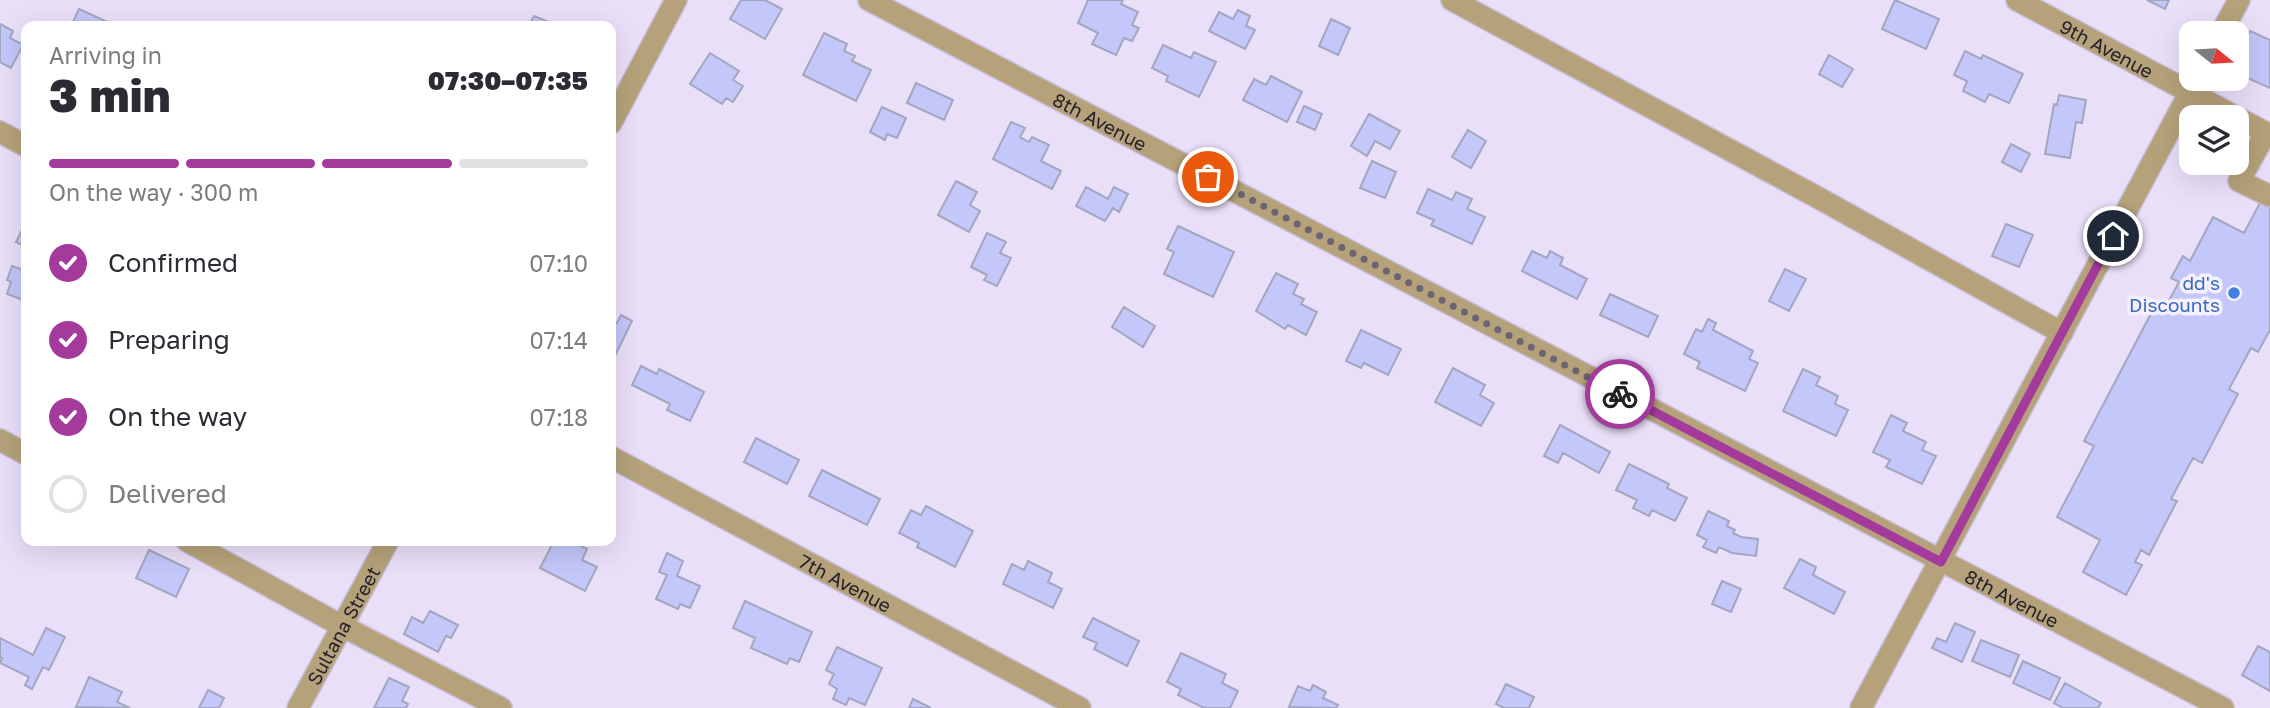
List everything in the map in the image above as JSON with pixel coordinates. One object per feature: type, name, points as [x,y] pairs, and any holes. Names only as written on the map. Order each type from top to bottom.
[{"type":"street","points":[[616,114],[676,0]]},
{"type":"street","name":"8th Avenue","points":[[869,0],[1941,562],[2196,701],[2223,708]]},
{"type":"street","points":[[1452,0],[2062,333]]},
{"type":"street","name":"9th Avenue","points":[[2017,0],[2179,78]]},
{"type":"street","points":[[2228,21],[2239,0]]},
{"type":"street","points":[[1861,708],[2190,91]]},
{"type":"street","name":"9th Avenue","points":[[2202,91],[2268,134]]},
{"type":"street","points":[[0,132],[21,143]]},
{"type":"street","points":[[2268,134],[2239,181],[2270,196]]},
{"type":"street","points":[[0,440],[21,451]]},
{"type":"street","name":"7th Avenue","points":[[616,460],[1080,708]]},
{"type":"street","points":[[196,546],[342,626],[501,708]]},
{"type":"street","name":"Sultana Street","points":[[298,708],[385,546]]},
{"type":"building","points":[[741,0],[765,0],[782,9],[765,39],[730,19]]},
{"type":"building","points":[[1088,0],[1123,0],[1121,4],[1138,12],[1132,25],[1139,28],[1132,41],[1124,38],[1116,55],[1092,44],[1098,33],[1078,23]]},
{"type":"building","points":[[1895,0],[1939,19],[1926,49],[1882,29]]},
{"type":"building","points":[[2147,0],[2169,0],[2165,9]]},
{"type":"building","points":[[79,9],[105,21],[73,21]]},
{"type":"building","points":[[1238,10],[1250,16],[1246,26],[1255,30],[1245,49],[1209,31],[1219,12],[1233,19]]},
{"type":"building","points":[[534,16],[546,21],[532,21]]},
{"type":"building","points":[[1331,19],[1350,28],[1338,55],[1319,46]]},
{"type":"building","points":[[0,24],[13,31],[10,38],[21,44],[21,49],[11,68],[0,62]]},
{"type":"building","points":[[2250,31],[2270,40],[2270,88],[2249,79]]},
{"type":"building","points":[[824,33],[847,44],[844,51],[855,56],[852,61],[871,70],[856,101],[803,75]]},
{"type":"building","points":[[1163,45],[1191,58],[1194,52],[1216,62],[1199,97],[1166,81],[1168,76],[1152,68]]},
{"type":"building","points":[[1965,51],[1981,59],[1983,55],[2023,74],[2009,103],[1989,94],[1985,102],[1963,91],[1967,81],[1954,75]]},
{"type":"building","points":[[710,53],[739,71],[733,80],[743,86],[733,102],[726,98],[722,104],[690,84]]},
{"type":"building","points":[[1829,55],[1853,69],[1842,87],[1819,74]]},
{"type":"building","points":[[1271,76],[1302,92],[1287,122],[1243,100],[1254,79],[1266,85]]},
{"type":"building","points":[[916,83],[953,100],[944,120],[907,103]]},
{"type":"building","points":[[2059,95],[2086,100],[2082,123],[2076,122],[2070,158],[2045,154],[2054,104],[2057,105]]},
{"type":"building","points":[[1304,106],[1322,114],[1315,130],[1297,122]]},
{"type":"building","points":[[882,107],[906,118],[897,138],[887,134],[885,140],[870,132]]},
{"type":"building","points":[[1369,114],[1400,131],[1390,149],[1375,141],[1367,156],[1351,146]]},
{"type":"building","points":[[1011,122],[1025,128],[1020,137],[1029,142],[1032,137],[1049,145],[1041,161],[1061,171],[1052,189],[993,159]]},
{"type":"building","points":[[1468,130],[1486,141],[1471,168],[1452,157]]},
{"type":"building","points":[[2011,144],[2030,154],[2021,172],[2002,162]]},
{"type":"building","points":[[1372,161],[1396,172],[1385,198],[1360,188]]},
{"type":"building","points":[[956,181],[977,192],[970,205],[980,211],[969,232],[938,215]]},
{"type":"building","points":[[1086,187],[1108,199],[1114,187],[1128,194],[1119,212],[1113,208],[1105,221],[1076,206]]},
{"type":"building","points":[[1428,189],[1452,200],[1456,192],[1472,199],[1467,209],[1485,217],[1472,244],[1431,225],[1434,220],[1417,213]]},
{"type":"building","points":[[2261,201],[2270,206],[2270,330],[2258,352],[2251,348],[2229,389],[2238,394],[2202,463],[2193,458],[2171,499],[2177,501],[2149,555],[2141,550],[2135,562],[2142,565],[2126,595],[2083,572],[2100,540],[2057,517],[2094,446],[2084,441],[2156,304],[2165,308],[2179,282],[2171,278],[2183,256],[2190,261],[2213,217],[2244,233]]},
{"type":"building","points":[[2006,224],[2033,235],[2019,267],[1992,256]]},
{"type":"building","points":[[1178,226],[1234,252],[1213,297],[1164,274],[1174,252],[1167,249]]},
{"type":"building","points":[[21,232],[21,244],[16,242]]},
{"type":"building","points":[[987,233],[1006,242],[1000,253],[1011,258],[997,286],[984,280],[987,275],[971,267]]},
{"type":"building","points":[[1532,251],[1547,258],[1550,251],[1563,258],[1560,265],[1587,279],[1577,299],[1522,271]]},
{"type":"building","points":[[12,266],[21,269],[21,299],[7,294],[11,282],[7,280]]},
{"type":"building","points":[[1785,269],[1806,279],[1789,311],[1769,301]]},
{"type":"building","points":[[1276,273],[1298,284],[1293,294],[1304,299],[1301,304],[1317,312],[1306,335],[1288,325],[1285,329],[1256,311]]},
{"type":"building","points":[[1610,294],[1658,316],[1648,337],[1600,315]]},
{"type":"building","points":[[1124,307],[1155,326],[1143,347],[1112,327]]},
{"type":"building","points":[[621,315],[632,321],[616,354],[616,322]]},
{"type":"building","points":[[1708,319],[1716,323],[1713,330],[1753,351],[1749,359],[1758,363],[1745,391],[1697,368],[1700,362],[1684,354],[1696,329],[1702,332]]},
{"type":"building","points":[[1361,330],[1401,349],[1388,375],[1364,363],[1361,368],[1346,361]]},
{"type":"building","points":[[641,366],[657,374],[659,369],[704,392],[690,421],[667,410],[670,404],[632,385]]},
{"type":"building","points":[[1453,368],[1485,385],[1480,395],[1494,403],[1481,426],[1435,402]]},
{"type":"building","points":[[1803,369],[1820,377],[1816,385],[1838,396],[1835,404],[1848,410],[1836,436],[1783,411]]},
{"type":"building","points":[[1891,415],[1907,423],[1903,431],[1926,442],[1922,450],[1936,456],[1922,484],[1886,467],[1890,460],[1873,452]]},
{"type":"building","points":[[1560,425],[1610,452],[1599,473],[1563,453],[1558,463],[1544,456]]},
{"type":"building","points":[[756,438],[799,460],[787,484],[744,462]]},
{"type":"building","points":[[1629,464],[1669,484],[1667,488],[1687,498],[1675,521],[1652,510],[1649,516],[1633,508],[1637,500],[1616,490]]},
{"type":"building","points":[[822,470],[880,499],[867,525],[809,496]]},
{"type":"building","points":[[926,506],[973,531],[955,567],[917,547],[919,543],[899,533],[911,510],[921,515]]},
{"type":"building","points":[[1708,511],[1729,521],[1727,526],[1735,530],[1733,533],[1758,539],[1756,556],[1732,553],[1719,547],[1716,553],[1703,547],[1707,540],[1697,535]]},
{"type":"building","points":[[551,546],[581,546],[587,549],[582,560],[597,567],[585,591],[540,568]]},
{"type":"building","points":[[149,550],[189,569],[176,597],[136,578]]},
{"type":"building","points":[[667,553],[683,561],[677,576],[700,586],[690,608],[680,604],[678,609],[656,599],[667,575],[659,572]]},
{"type":"building","points":[[1800,559],[1816,567],[1813,575],[1845,592],[1834,614],[1784,588]]},
{"type":"building","points":[[1028,561],[1052,573],[1048,582],[1062,589],[1053,608],[1003,584],[1012,564],[1024,570]]},
{"type":"building","points":[[1722,581],[1741,589],[1731,612],[1712,604]]},
{"type":"building","points":[[745,601],[812,632],[799,662],[790,658],[787,664],[751,648],[755,638],[733,628]]},
{"type":"building","points":[[430,611],[458,625],[451,638],[446,636],[438,652],[404,634],[412,617],[423,623]]},
{"type":"building","points":[[1093,618],[1139,641],[1127,666],[1094,649],[1097,643],[1083,637]]},
{"type":"building","points":[[1955,623],[1975,632],[1962,662],[1932,648],[1937,638],[1946,642]]},
{"type":"building","points":[[46,628],[65,637],[49,670],[43,667],[32,689],[25,685],[29,677],[0,663],[0,638],[33,655]]},
{"type":"building","points":[[1981,640],[2019,655],[2010,677],[1972,661]]},
{"type":"building","points":[[2258,646],[2270,652],[2270,691],[2242,675]]},
{"type":"building","points":[[837,647],[882,668],[865,705],[849,698],[846,705],[833,699],[837,689],[829,684],[834,674],[826,670]]},
{"type":"building","points":[[1181,653],[1226,674],[1222,683],[1238,691],[1230,708],[1204,708],[1178,695],[1181,689],[1167,682]]},
{"type":"building","points":[[2023,661],[2060,678],[2050,700],[2013,683]]},
{"type":"building","points":[[89,677],[122,692],[117,702],[130,708],[76,707]]},
{"type":"building","points":[[389,678],[409,687],[402,701],[408,704],[406,708],[374,708]]},
{"type":"building","points":[[2065,683],[2101,703],[2098,708],[2063,708],[2054,703]]},
{"type":"building","points":[[1506,684],[1534,697],[1529,708],[1504,708],[1496,704]]},
{"type":"building","points":[[1313,685],[1326,692],[1323,698],[1338,705],[1336,708],[1289,707],[1298,686],[1310,691]]},
{"type":"building","points":[[208,690],[224,698],[219,708],[199,708]]},
{"type":"building","points":[[913,699],[931,708],[909,708]]},
{"type":"way so far","points":[[1208,177],[1620,394]]},
{"type":"place","name":"dd's Discounts","points":[[2234,293]]},
{"type":"route","points":[[1620,394],[1941,562],[2113,236]]}]
